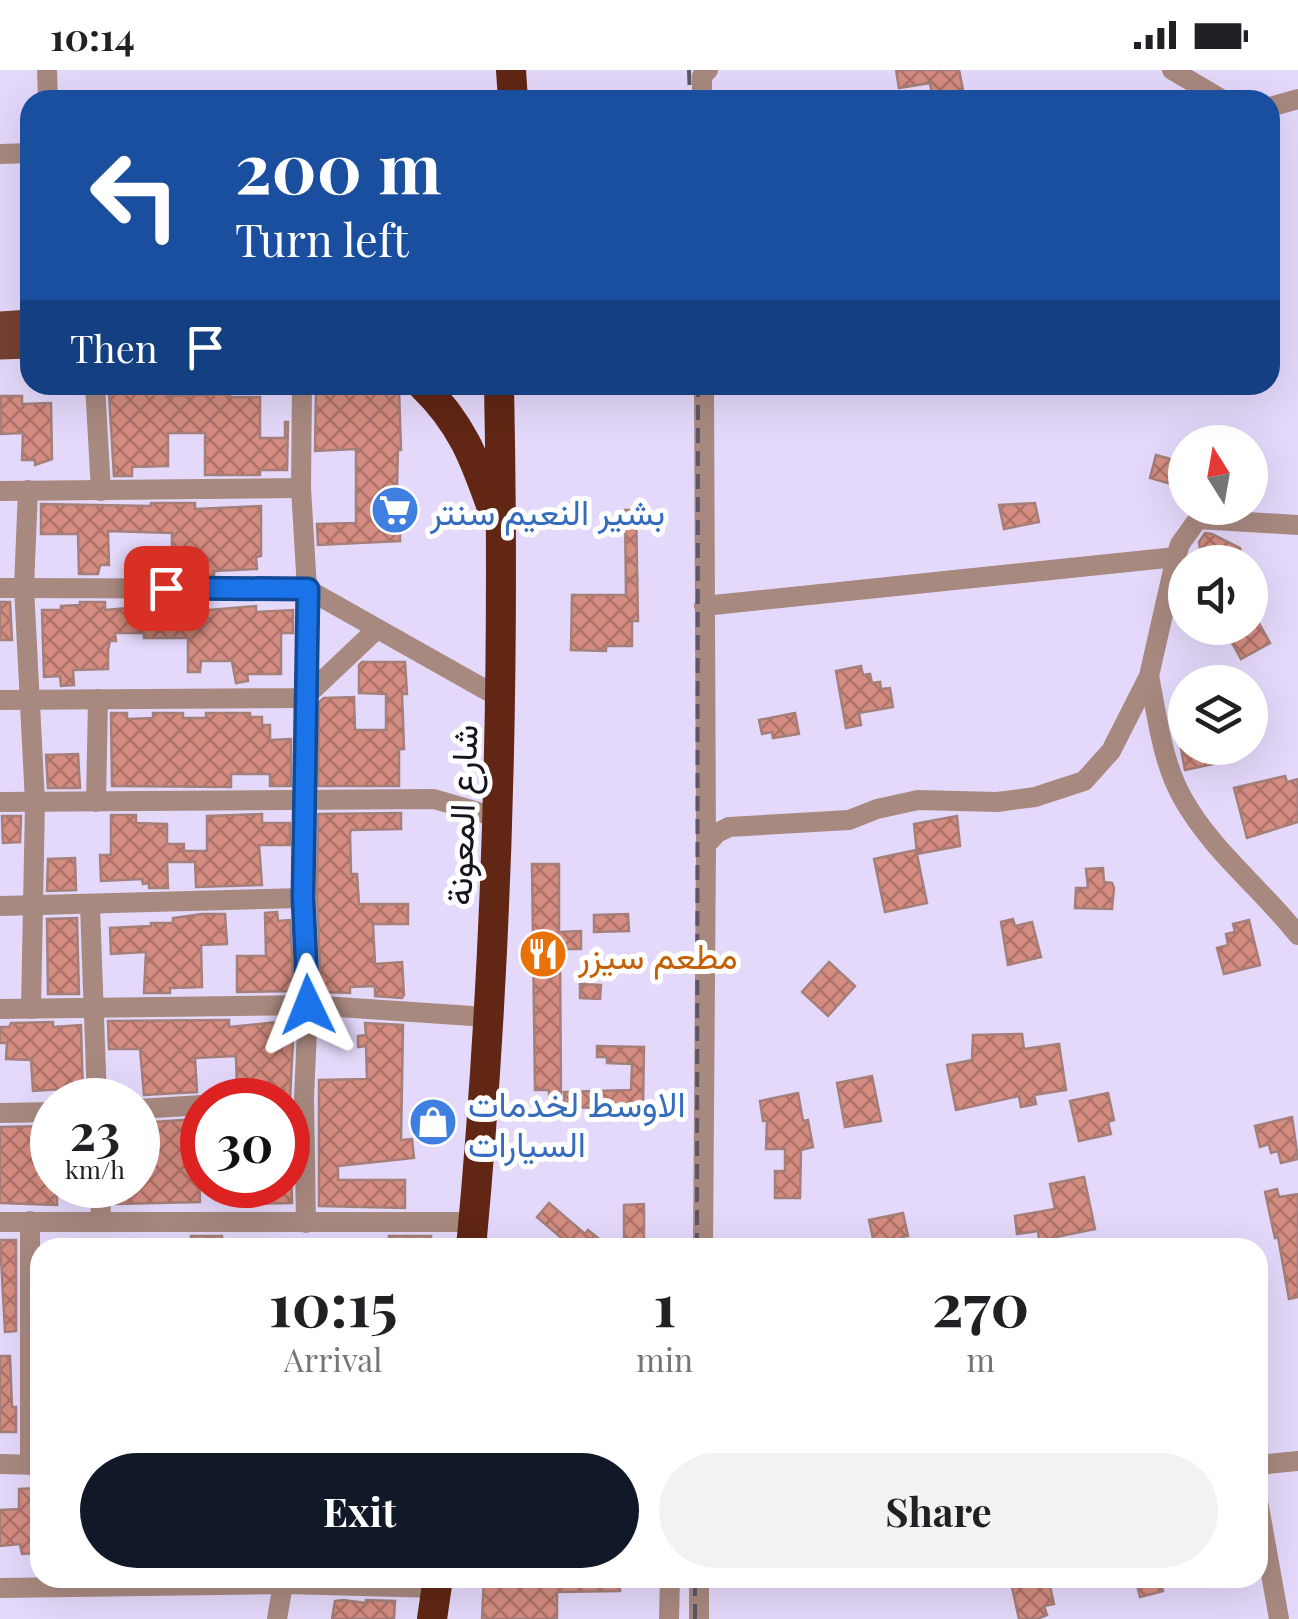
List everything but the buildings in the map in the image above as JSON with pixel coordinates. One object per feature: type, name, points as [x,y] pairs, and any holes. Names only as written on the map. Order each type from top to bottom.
[{"type":"highway","points":[[432,395],[446,408],[467,442],[502,537]]},
{"type":"highway","name":"شارع المعونة","points":[[479,1238],[502,699],[498,395]]},
{"type":"highway","name":"شارع المعونة","points":[[479,1238],[520,662],[522,492],[518,395]]},
{"type":"highway","points":[[432,1619],[443,1588]]},
{"type":"highway","points":[[446,1588],[453,1619]]},
{"type":"street","points":[[1172,70],[1206,90]]},
{"type":"street","points":[[96,395],[101,491]]},
{"type":"street","points":[[302,395],[301,488],[308,589],[304,698],[303,898],[308,1005],[305,1078]]},
{"type":"street","points":[[703,1238],[704,395]]},
{"type":"street","points":[[0,490],[301,488]]},
{"type":"street","points":[[28,490],[24,587],[35,802],[30,1009]]},
{"type":"street","points":[[1180,545],[1198,519],[1298,525]]},
{"type":"street","points":[[704,606],[1168,558]]},
{"type":"street","points":[[0,588],[308,589],[502,699]]},
{"type":"street","points":[[706,844],[729,827],[848,820],[878,808],[918,800],[997,802],[1076,785],[1111,751],[1149,676],[1168,592]]},
{"type":"street","points":[[0,700],[304,698],[377,629]]},
{"type":"street","points":[[1149,676],[1167,758],[1180,794],[1206,833],[1298,935]]},
{"type":"street","points":[[96,802],[98,699]]},
{"type":"street","points":[[0,802],[434,799],[499,818]]},
{"type":"street","points":[[0,906],[303,898]]},
{"type":"street","points":[[90,906],[97,1078]]},
{"type":"street","points":[[0,1009],[308,1005],[487,1018]]},
{"type":"street","points":[[0,1112],[30,1112]]},
{"type":"street","points":[[101,1208],[101,1221]]},
{"type":"street","points":[[306,1208],[306,1222]]},
{"type":"street","points":[[30,1221],[31,1238]]},
{"type":"street","points":[[0,1222],[306,1222],[469,1238]]},
{"type":"street","points":[[1268,1465],[1298,1461]]},
{"type":"street","points":[[0,1464],[30,1465]]},
{"type":"street","points":[[1268,1555],[1280,1619]]},
{"type":"street","points":[[0,1588],[30,1587]]},
{"type":"street","points":[[277,1619],[283,1588]]},
{"type":"street","points":[[669,1619],[670,1588]]},
{"type":"street","points":[[699,1588],[699,1619]]},
{"type":"railway","points":[[689,70],[690,90]]},
{"type":"railway","points":[[697,1238],[698,395]]},
{"type":"railway","points":[[695,1588],[695,1619]]},
{"type":"place","name":"بشير النعيم سنتر","points":[[395,510]]},
{"type":"place","name":"مطعم سيزر","points":[[543,954]]},
{"type":"place","name":"الاوسط لخدمات السيارات","points":[[433,1122]]},
{"type":"route","points":[[166,588],[308,589],[303,898],[308,1005]]}]
